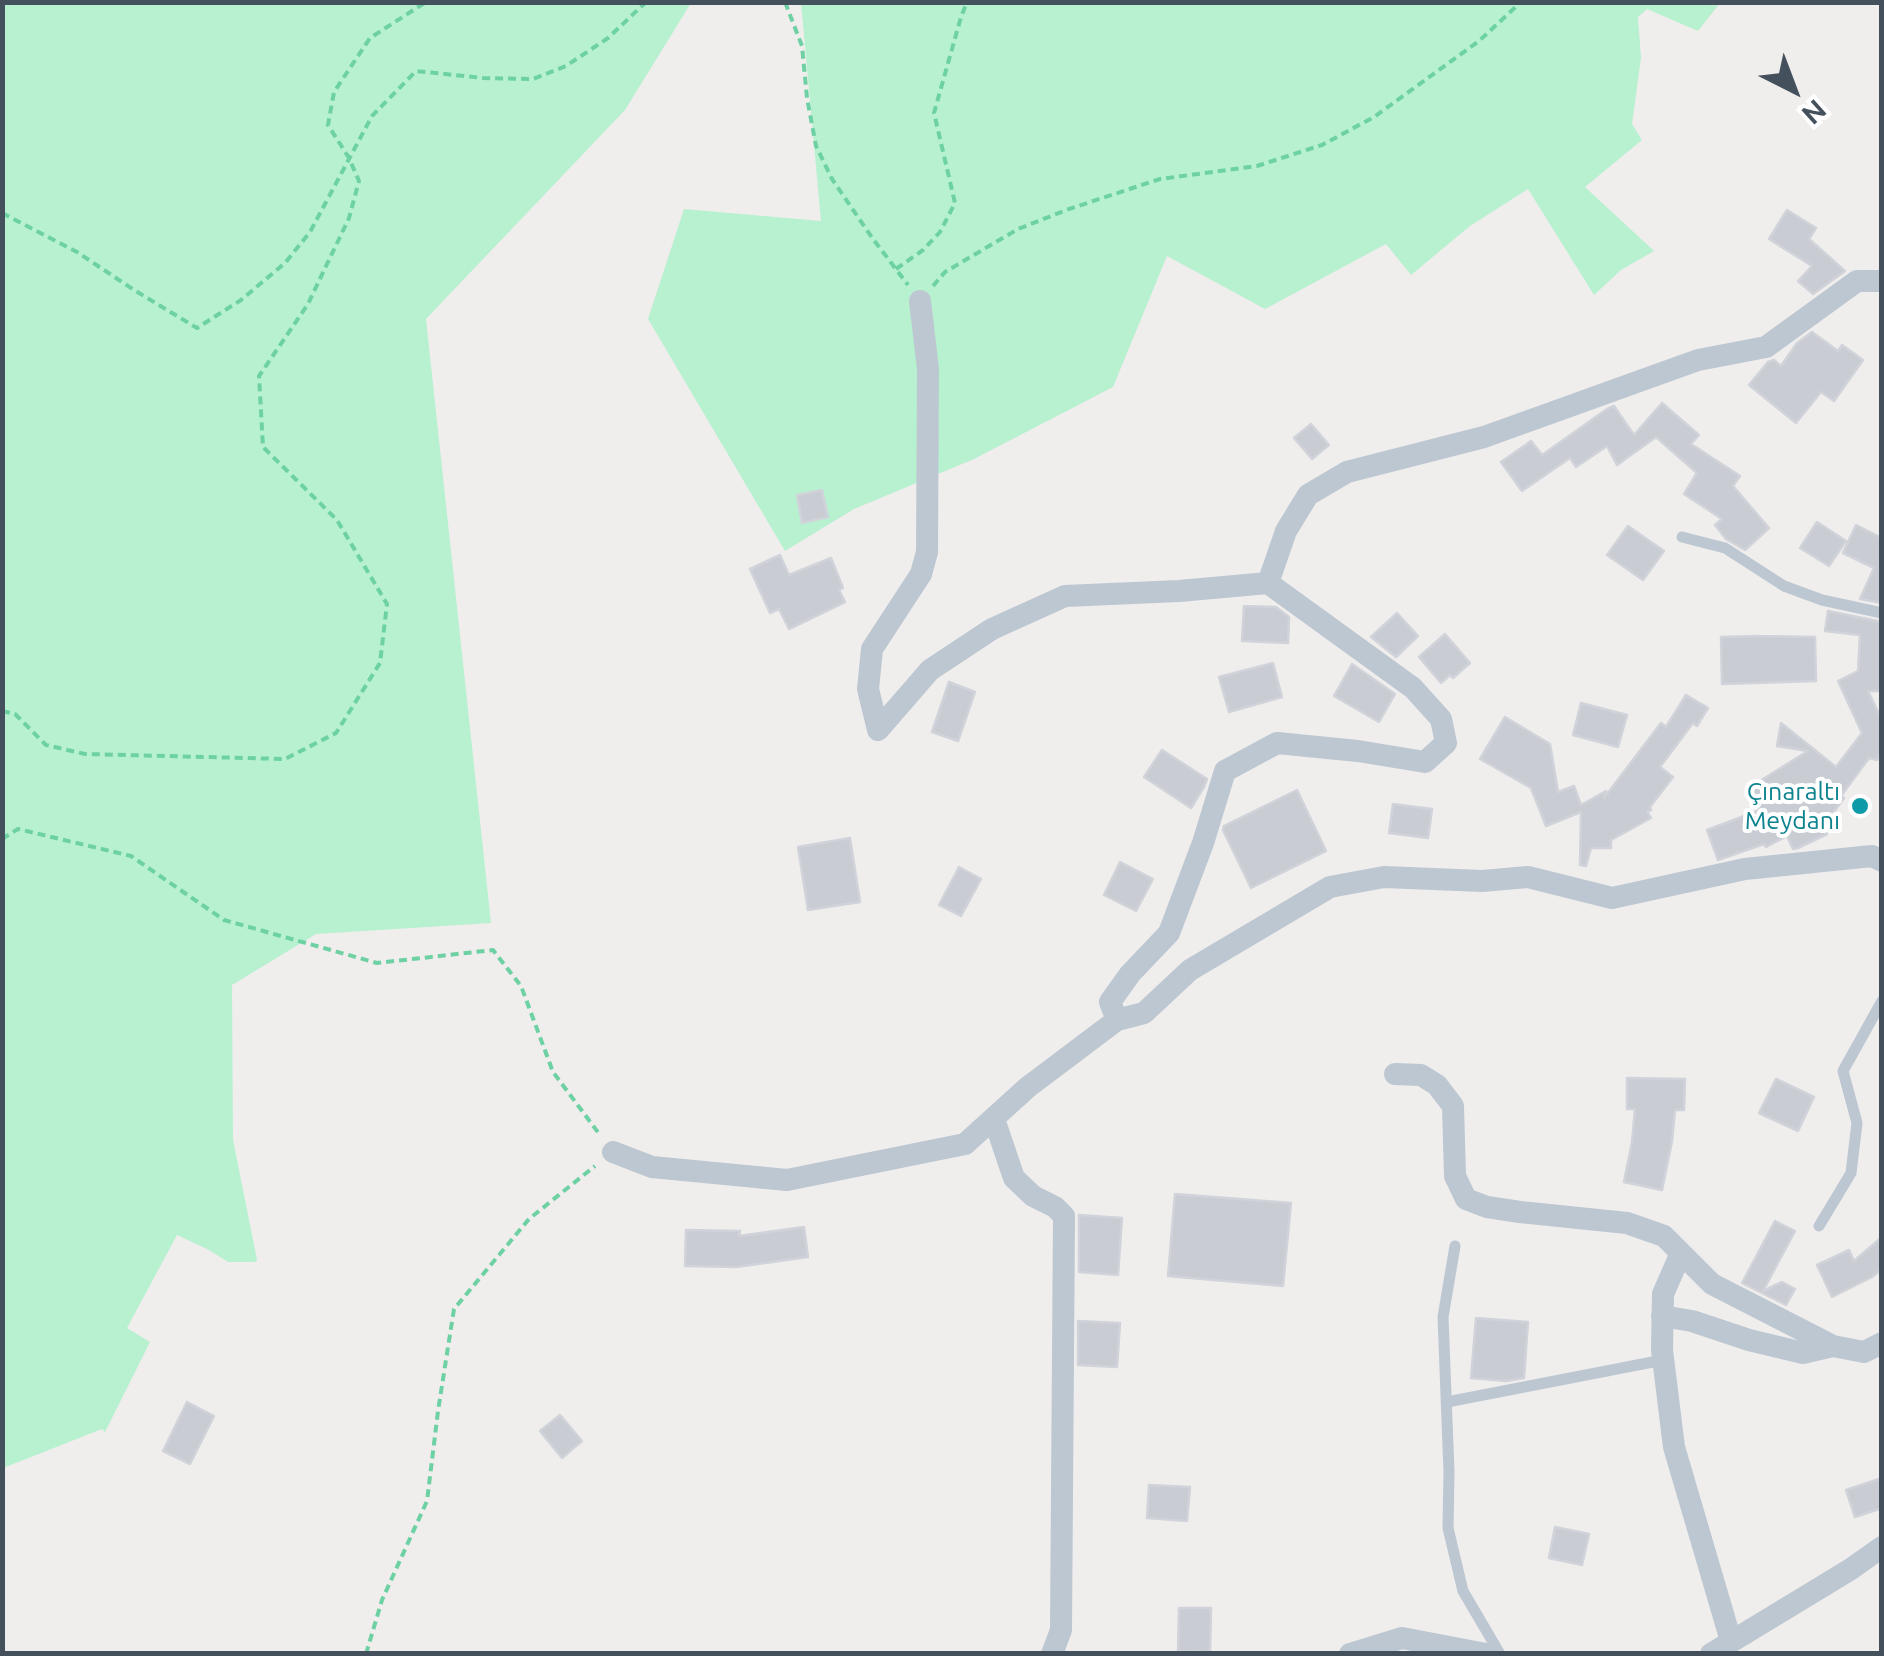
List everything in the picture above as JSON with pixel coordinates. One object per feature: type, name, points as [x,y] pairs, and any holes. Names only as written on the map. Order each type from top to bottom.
[{"type":"street","points":[[1268,583],[1286,531],[1308,495],[1346,472],[1484,437],[1698,360],[1766,348],[1857,281],[1882,281]]},
{"type":"street","points":[[920,301],[928,368],[927,552],[921,574],[872,650],[868,689],[878,730],[930,670],[992,629],[1065,596],[1268,583],[1413,688],[1441,719],[1446,742],[1425,762],[1278,743],[1225,772],[1169,933],[1110,1002],[1117,1020]]},
{"type":"street","points":[[613,1152],[652,1167],[787,1180],[966,1144],[1028,1087],[1117,1020],[1144,1012],[1190,970],[1330,887],[1384,877],[1482,881],[1528,877],[1612,898],[1746,869],[1872,856],[1882,861]]},
{"type":"street","points":[[1395,1074],[1420,1076],[1438,1085],[1453,1106],[1455,1176],[1466,1199],[1486,1207],[1627,1223],[1664,1236],[1712,1284],[1833,1346],[1864,1352],[1882,1343]]},
{"type":"street","points":[[994,1120],[1014,1178],[1064,1216],[1061,1630],[1052,1654]]},
{"type":"street","points":[[1681,1253],[1663,1294],[1663,1360],[1674,1446],[1721,1647],[1882,1546]]},
{"type":"street","points":[[1662,1316],[1803,1354],[1833,1346]]},
{"type":"street","points":[[1350,1654],[1402,1638],[1486,1654]]},
{"type":"lane","points":[[1682,537],[1725,548],[1784,586],[1822,600],[1882,614]]},
{"type":"lane","points":[[1819,1226],[1851,1174],[1857,1123],[1844,1071],[1882,1001]]},
{"type":"lane","points":[[1455,1246],[1443,1318],[1448,1528],[1462,1590],[1500,1654]]},
{"type":"lane","points":[[1447,1402],[1663,1360]]},
{"type":"path","points":[[2,711],[15,714],[46,745],[85,754],[284,759],[336,732],[380,663],[388,604],[337,520],[264,447],[259,376],[308,304],[349,218],[359,181],[350,158],[328,126],[334,92],[370,38],[426,2]]},
{"type":"path","points":[[2,213],[76,252],[196,328],[242,300],[284,263],[310,232],[372,116],[416,71],[533,79],[566,66],[608,38],[646,2]]},
{"type":"path","points":[[785,2],[802,46],[816,146],[832,180],[920,301],[945,272],[1018,229],[1069,209],[1160,179],[1258,166],[1322,145],[1374,117],[1479,41],[1521,2]]},
{"type":"path","points":[[896,269],[940,232],[955,203],[934,113],[967,2]]},
{"type":"path","points":[[2,839],[18,829],[131,856],[224,920],[377,962],[493,950],[521,986],[553,1072],[613,1152],[529,1219],[454,1309],[428,1500],[382,1600],[366,1654]]},
{"type":"green space","points":[[3,2],[691,3],[625,110],[426,319],[491,923],[316,934],[232,985],[233,1140],[257,1260],[228,1262],[177,1235],[127,1328],[150,1342],[105,1432],[102,1429],[3,1468]]},
{"type":"green space","points":[[801,3],[1720,3],[1698,31],[1647,9],[1638,17],[1641,58],[1632,124],[1642,140],[1585,187],[1654,251],[1621,270],[1594,295],[1528,189],[1470,226],[1411,275],[1386,244],[1265,309],[1167,256],[1113,387],[974,459],[854,509],[785,551],[648,319],[684,209],[821,221]]},
{"type":"building","points":[[1787,210],[1816,228],[1809,239],[1845,271],[1813,294],[1798,281],[1812,266],[1769,239]]},
{"type":"building","points":[[1812,332],[1838,351],[1842,345],[1863,360],[1834,401],[1821,392],[1796,423],[1749,385],[1768,362],[1774,360],[1781,366],[1797,343]]},
{"type":"building","points":[[1662,403],[1699,435],[1691,444],[1740,476],[1733,486],[1769,528],[1745,550],[1726,539],[1715,525],[1722,519],[1684,494],[1697,473],[1656,437],[1617,465],[1607,446],[1576,467],[1570,458],[1522,491],[1501,462],[1531,441],[1542,455],[1614,406],[1634,435]]},
{"type":"building","points":[[1311,424],[1329,445],[1312,459],[1294,438]]},
{"type":"building","points":[[822,490],[828,517],[802,523],[797,495]]},
{"type":"building","points":[[1817,522],[1846,541],[1829,566],[1800,548]]},
{"type":"building","points":[[1856,525],[1882,538],[1882,603],[1860,599],[1874,568],[1843,553]]},
{"type":"building","points":[[1628,526],[1664,551],[1643,580],[1607,555]]},
{"type":"building","points":[[780,555],[789,575],[831,558],[845,602],[789,629],[779,609],[770,613],[750,569]]},
{"type":"building","points":[[1244,606],[1276,607],[1289,617],[1288,643],[1242,641]]},
{"type":"building","points":[[1828,611],[1882,622],[1882,691],[1868,691],[1882,720],[1882,748],[1877,760],[1869,758],[1841,796],[1844,798],[1823,827],[1827,834],[1793,849],[1787,836],[1766,847],[1764,844],[1718,860],[1707,830],[1760,810],[1747,789],[1808,751],[1777,746],[1781,723],[1836,767],[1862,733],[1838,681],[1858,671],[1860,635],[1825,631]]},
{"type":"building","points":[[1397,613],[1418,636],[1396,657],[1371,637]]},
{"type":"building","points":[[1445,634],[1470,663],[1441,683],[1419,657]]},
{"type":"building","points":[[1721,637],[1815,637],[1816,681],[1722,684]]},
{"type":"building","points":[[1273,663],[1282,697],[1229,712],[1219,677]]},
{"type":"building","points":[[1352,664],[1395,694],[1379,722],[1334,696]]},
{"type":"building","points":[[949,682],[975,692],[958,741],[932,732]]},
{"type":"building","points":[[1686,695],[1708,708],[1660,767],[1673,777],[1647,812],[1651,818],[1611,840],[1611,848],[1591,848],[1586,866],[1580,865],[1581,812],[1546,826],[1531,788],[1480,759],[1505,717],[1550,744],[1558,792],[1574,786],[1581,805],[1606,791],[1604,798],[1661,723],[1666,727]]},
{"type":"building","points":[[1581,703],[1627,715],[1618,747],[1573,735]]},
{"type":"building","points":[[1162,750],[1207,779],[1191,808],[1144,777]]},
{"type":"building","points":[[1297,790],[1326,851],[1251,888],[1224,826]]},
{"type":"building","points":[[1393,804],[1432,809],[1428,838],[1389,833]]},
{"type":"building","points":[[850,838],[860,902],[808,910],[798,847]]},
{"type":"building","points":[[1120,862],[1153,879],[1136,911],[1104,895]]},
{"type":"building","points":[[959,867],[981,879],[961,916],[939,905]]},
{"type":"building","points":[[1627,1078],[1685,1079],[1684,1110],[1675,1110],[1662,1190],[1624,1182],[1635,1109],[1627,1109]]},
{"type":"building","points":[[1776,1079],[1814,1097],[1798,1131],[1759,1113]]},
{"type":"building","points":[[1175,1194],[1291,1203],[1283,1286],[1168,1276]]},
{"type":"building","points":[[1079,1215],[1122,1218],[1118,1275],[1079,1272]]},
{"type":"building","points":[[1775,1221],[1795,1231],[1763,1291],[1782,1282],[1795,1289],[1786,1305],[1742,1283]]},
{"type":"building","points":[[804,1227],[808,1257],[736,1267],[685,1266],[686,1230],[740,1231],[739,1236]]},
{"type":"building","points":[[1882,1237],[1882,1269],[1832,1297],[1817,1265],[1849,1250],[1854,1261]]},
{"type":"building","points":[[1476,1318],[1528,1322],[1524,1378],[1471,1378]]},
{"type":"building","points":[[1078,1321],[1120,1323],[1117,1367],[1078,1365]]},
{"type":"building","points":[[187,1402],[214,1416],[190,1464],[163,1451]]},
{"type":"building","points":[[560,1415],[582,1441],[562,1458],[540,1431]]},
{"type":"building","points":[[1882,1478],[1882,1508],[1855,1517],[1846,1490]]},
{"type":"building","points":[[1149,1485],[1190,1487],[1187,1521],[1147,1518]]},
{"type":"building","points":[[1555,1527],[1589,1534],[1582,1565],[1549,1558]]},
{"type":"building","points":[[1179,1608],[1211,1608],[1210,1652],[1178,1651]]},
{"type":"place","name":"Çınaraltı Meydanı","points":[[1860,806]]}]
